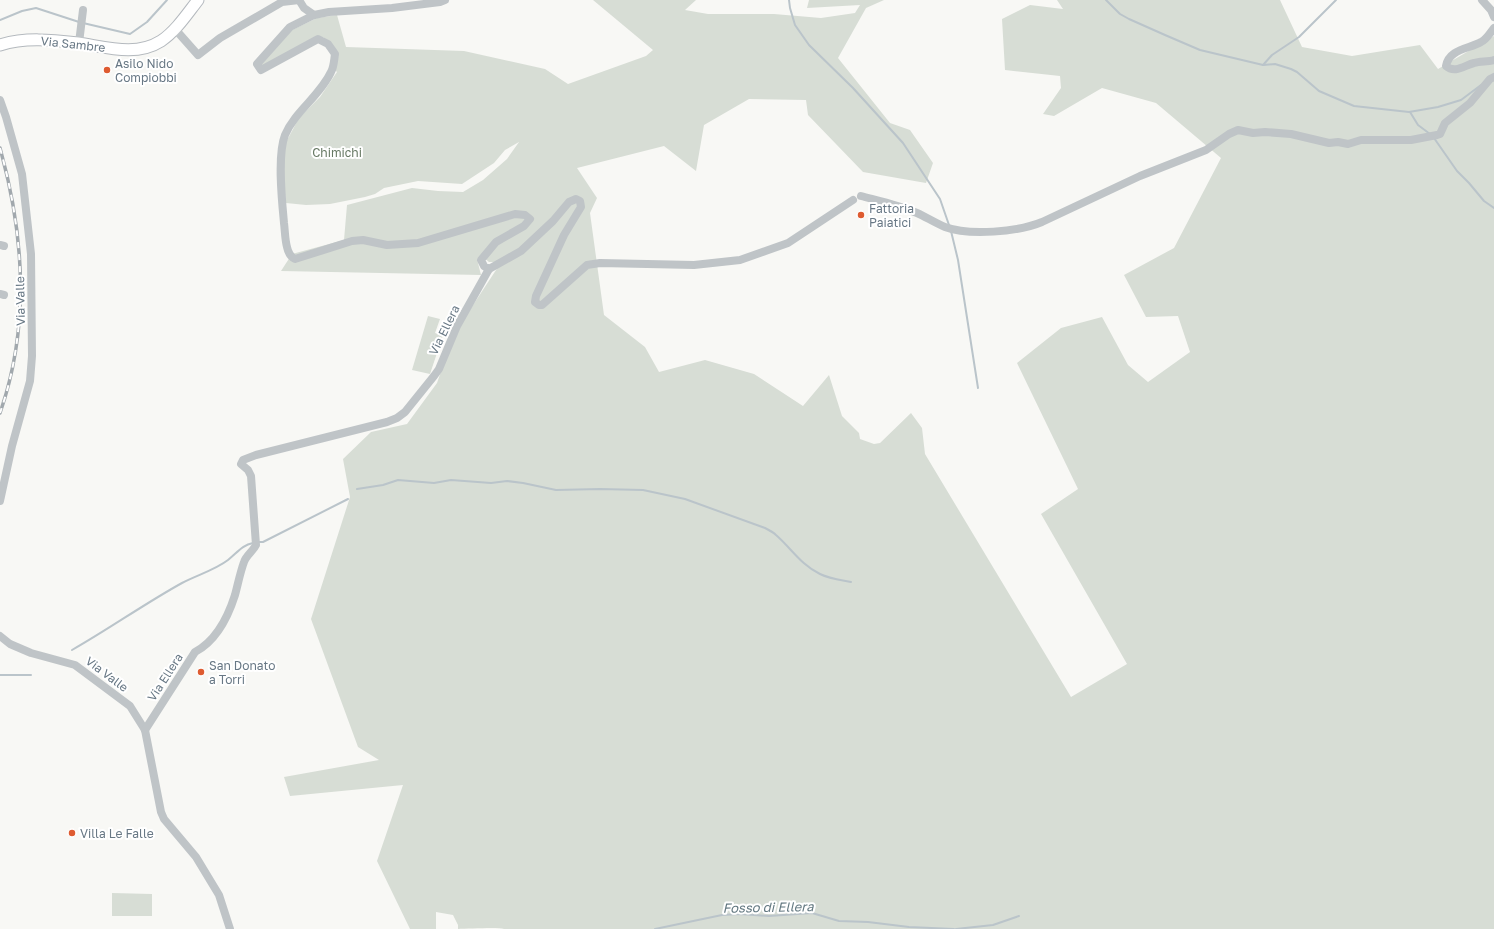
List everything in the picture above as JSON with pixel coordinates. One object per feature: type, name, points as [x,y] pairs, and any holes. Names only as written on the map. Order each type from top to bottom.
[{"type":"street","name":"Via Sambre","points":[[0,45],[22,40],[79,40],[132,50],[149,47],[161,41],[175,29],[198,0]]},
{"type":"street","points":[[175,29],[198,55],[218,40],[282,2],[299,0],[304,8],[314,15]]},
{"type":"street","points":[[445,0],[440,2],[392,8],[329,12],[314,15],[290,27],[257,64],[261,70],[318,39],[328,44],[335,54],[332,71],[317,93],[298,113],[285,134],[281,149],[282,193],[287,248],[292,257],[297,259],[352,241],[363,240],[387,245],[418,243],[515,214],[525,215],[530,219],[524,226],[496,242],[481,260],[484,266],[489,269],[521,251],[553,221],[569,202],[576,199],[580,201],[581,207],[564,235],[536,296],[536,303],[542,305],[587,265],[600,263],[694,265],[740,260],[788,243],[857,198],[891,204],[917,213],[945,227],[955,229],[993,231],[1026,228],[1140,176],[1206,150],[1229,134],[1238,130],[1291,134],[1329,143],[1338,142],[1348,144],[1361,140],[1411,140],[1437,135],[1440,134],[1445,123],[1470,103],[1490,79],[1494,77]]},
{"type":"street","points":[[1482,0],[1491,10],[1494,17]]},
{"type":"street","points":[[79,40],[83,12]]},
{"type":"street","points":[[1494,28],[1483,41],[1458,50],[1448,60],[1446,66],[1449,68],[1459,69],[1474,63],[1494,60]]},
{"type":"street","name":"Via Valle","points":[[0,100],[22,174],[31,254],[32,356],[30,381],[12,446],[0,501]]},
{"type":"street","name":"Via Ellera","points":[[145,730],[195,652],[205,647],[214,637],[235,597],[244,561],[256,541],[251,476],[242,464],[243,460],[256,455],[387,422],[406,412],[439,369],[457,326],[489,269]]},
{"type":"street","name":"Via Valle","points":[[0,636],[10,644],[31,653],[75,665],[130,706],[145,730]]},
{"type":"street","points":[[145,730],[161,812],[196,857],[219,895],[230,929]]},
{"type":"green space","name":"Chimichi","points":[[593,0],[696,0],[685,10],[708,14],[774,14],[821,18],[855,13],[860,5],[807,8],[809,0],[884,0],[866,8],[838,58],[890,123],[910,130],[933,163],[926,183],[863,172],[808,115],[806,100],[749,99],[704,125],[696,171],[664,146],[577,168],[597,198],[590,213],[604,315],[645,347],[659,372],[705,360],[754,374],[803,406],[829,375],[842,416],[859,433],[860,439],[874,444],[880,443],[911,413],[922,428],[925,454],[1071,697],[1127,664],[1041,514],[1078,489],[1017,363],[1061,328],[1102,317],[1128,365],[1148,382],[1190,352],[1178,316],[1146,317],[1124,275],[1174,248],[1221,158],[1156,103],[1102,88],[1054,116],[1043,114],[1061,88],[1060,76],[1005,70],[1002,19],[1030,5],[1063,9],[1057,0],[1280,0],[1302,47],[1352,56],[1420,45],[1438,69],[1494,36],[1494,929],[458,929],[458,925],[453,915],[436,912],[436,929],[410,929],[377,861],[403,785],[290,796],[284,777],[379,760],[358,747],[311,619],[350,497],[343,459],[371,432],[407,424],[437,383],[454,334],[498,267],[497,262],[489,262],[482,256],[477,259],[481,275],[281,271],[292,254],[344,240],[347,205],[412,188],[463,192],[483,180],[507,159],[519,142],[505,150],[494,163],[462,184],[418,181],[384,188],[375,194],[365,197],[330,204],[306,205],[286,203],[283,179],[285,144],[299,118],[320,97],[337,72],[334,69],[337,52],[323,37],[262,66],[260,63],[292,30],[317,18],[337,15],[346,47],[464,51],[545,69],[568,84],[646,56],[653,50]]},
{"type":"green space","points":[[428,316],[440,319],[435,333],[443,335],[430,374],[412,370]]},
{"type":"green space","points":[[112,893],[152,894],[152,916],[112,916]]},
{"type":"waterway","points":[[83,23],[130,34],[147,22],[167,0]]},
{"type":"waterway","points":[[789,0],[795,25],[809,45],[853,88],[903,143],[940,199],[949,225]]},
{"type":"waterway","points":[[1106,0],[1120,14],[1129,19],[1200,50],[1263,65],[1275,64],[1291,69],[1297,72],[1319,91],[1354,106],[1409,112],[1438,107],[1461,100],[1481,85]]},
{"type":"waterway","points":[[1263,65],[1272,55],[1299,37],[1336,0]]},
{"type":"waterway","points":[[0,20],[22,11],[36,8],[79,22]]},
{"type":"waterway","points":[[1410,112],[1418,125],[1430,134]]},
{"type":"waterway","points":[[1434,138],[1457,171],[1484,201],[1494,208]]},
{"type":"waterway","points":[[951,231],[958,260],[978,388]]},
{"type":"waterway","points":[[357,489],[383,485],[398,480],[434,483],[451,480],[491,483],[507,481],[556,490],[643,490],[685,499],[765,528],[775,534],[807,566],[813,570],[828,577],[851,582]]},
{"type":"waterway","points":[[258,542],[263,542],[348,499]]},
{"type":"waterway","points":[[72,650],[182,583],[223,564],[243,547],[253,543]]},
{"type":"waterway","points":[[0,675],[31,675]]},
{"type":"waterway","name":"Fosso di Ellera","points":[[655,929],[722,915],[740,914],[769,916],[812,913],[839,921],[954,929]]},
{"type":"waterway","name":"Fosso di Ellera","points":[[956,929],[993,925],[1019,916]]},
{"type":"railway","points":[[0,148],[14,214],[20,280],[20,314],[16,347],[10,380],[0,413]]},
{"type":"place","name":"Asilo Nido Compiobbi","points":[[107,70]]},
{"type":"place","name":"Fattoria Paiatici","points":[[861,215]]},
{"type":"place","name":"San Donato a Torri","points":[[201,672]]},
{"type":"place","name":"Villa Le Falle","points":[[72,833]]}]
